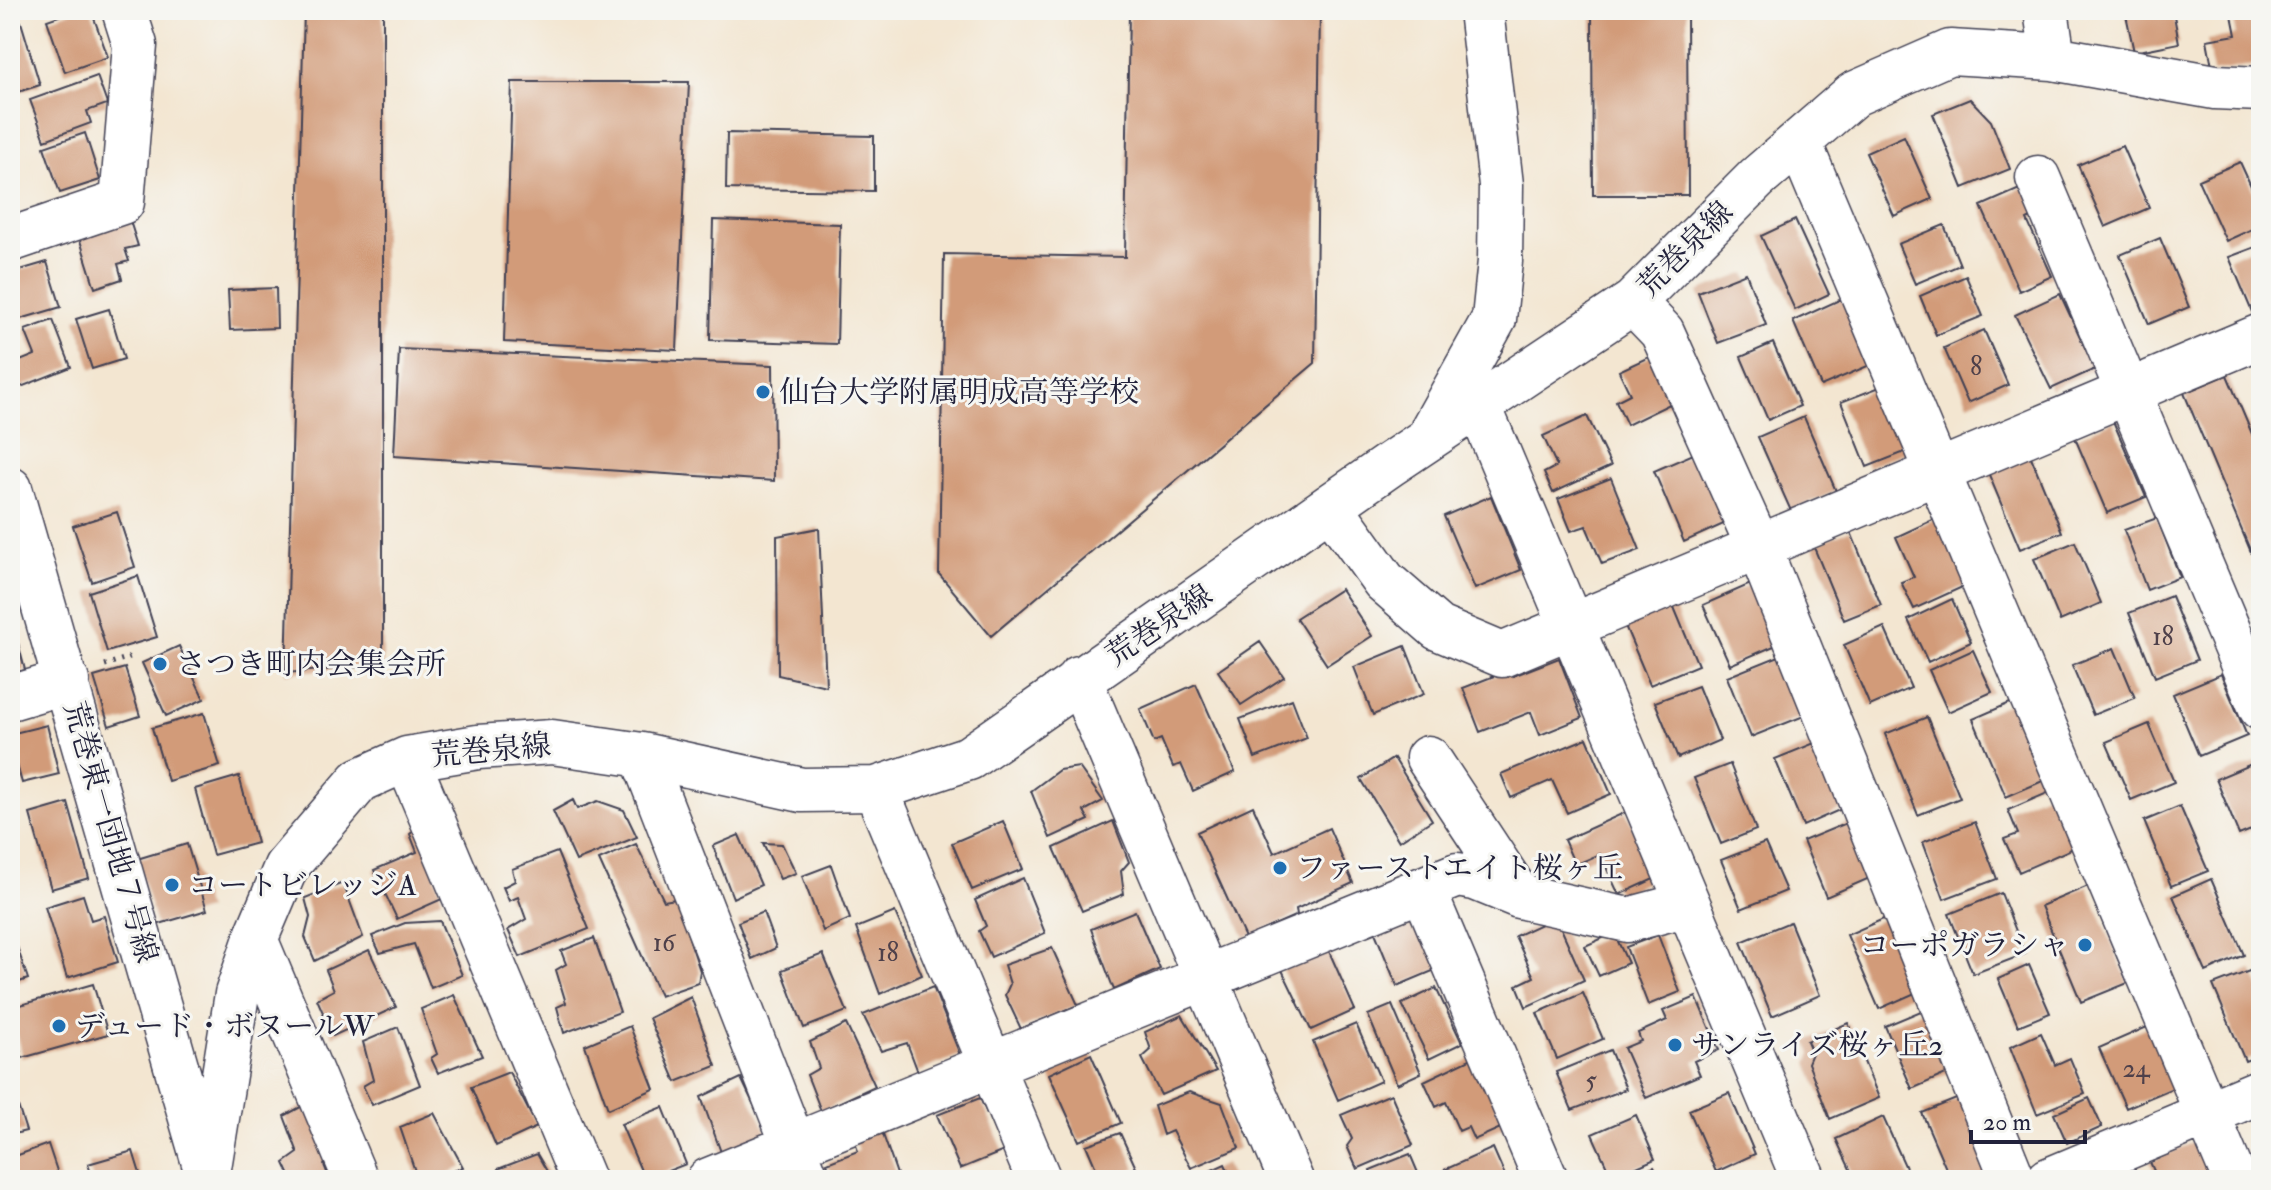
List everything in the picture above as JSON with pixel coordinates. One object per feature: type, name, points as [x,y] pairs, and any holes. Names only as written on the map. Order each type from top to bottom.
[{"type":"street","points":[[10,240],[122,202],[135,45],[124,10]]},
{"type":"street","points":[[1425,440],[1494,319],[1500,261],[1501,185],[1481,10]]},
{"type":"street","points":[[2046,10],[2053,58]]},
{"type":"street","name":"荒巻泉線","points":[[208,1178],[237,994],[256,941],[286,867],[360,780],[407,759],[478,747],[552,742],[642,755],[802,790],[876,789],[969,758],[1079,678],[1425,440],[1633,302],[1746,188],[1854,94],[1950,52],[2053,58],[2215,87],[2261,89]]},
{"type":"street","points":[[1799,142],[2235,1180]]},
{"type":"street","points":[[2038,178],[2261,708]]},
{"type":"street","points":[[1633,302],[1662,332],[1759,548],[2013,1180]]},
{"type":"street","points":[[1330,506],[1384,581],[1438,628],[1502,655],[1572,628],[2127,389],[2261,336]]},
{"type":"street","points":[[1478,404],[1804,1180]]},
{"type":"street","name":"荒巻東一団地７号線","points":[[10,489],[208,1178]]},
{"type":"street","points":[[1079,678],[1208,977],[1291,1180]]},
{"type":"street","points":[[10,698],[67,681]]},
{"type":"street","points":[[642,755],[800,1163]]},
{"type":"street","points":[[1428,758],[1519,896]]},
{"type":"street","points":[[407,759],[583,1180]]},
{"type":"street","points":[[876,789],[1039,1180]]},
{"type":"street","points":[[709,1180],[800,1163],[992,1066],[1457,875],[1475,878],[1519,896],[1628,920],[1688,904]]},
{"type":"street","points":[[1423,889],[1546,1180]]},
{"type":"street","points":[[256,941],[356,1180]]},
{"type":"street","points":[[2049,1180],[2261,1091]]},
{"type":"building","points":[[76,10],[91,10],[108,57],[65,72],[47,20]]},
{"type":"building","points":[[304,10],[383,13],[383,665],[286,673]]},
{"type":"building","points":[[1129,10],[1320,10],[1315,363],[991,636],[939,574],[944,254],[1125,257]]},
{"type":"building","points":[[1592,10],[1687,10],[1688,195],[1593,195]]},
{"type":"building","points":[[2125,10],[2173,10],[2179,43],[2134,52]]},
{"type":"building","points":[[2231,10],[2261,10],[2261,64],[2213,72],[2207,40],[2236,35]]},
{"type":"building","points":[[21,22],[40,85],[15,93],[10,83],[10,26]]},
{"type":"building","points":[[97,76],[107,104],[87,111],[91,123],[45,140],[30,100]]},
{"type":"building","points":[[512,82],[689,82],[677,350],[504,342]]},
{"type":"building","points":[[1970,99],[1991,121],[2010,169],[1963,188],[1933,114]]},
{"type":"building","points":[[85,133],[100,180],[60,193],[44,147]]},
{"type":"building","points":[[727,133],[874,136],[874,191],[726,189]]},
{"type":"building","points":[[1904,136],[1932,199],[1894,216],[1866,153]]},
{"type":"building","points":[[2122,146],[2149,208],[2105,227],[2078,165]]},
{"type":"building","points":[[2240,162],[2261,208],[2261,225],[2226,241],[2198,180]]},
{"type":"building","points":[[2024,187],[2037,215],[2027,220],[2052,276],[2019,291],[1981,206]]},
{"type":"building","points":[[713,220],[840,224],[837,344],[710,340]]},
{"type":"building","points":[[1795,220],[1829,294],[1795,310],[1761,236]]},
{"type":"building","points":[[130,221],[138,246],[125,249],[129,261],[118,264],[122,279],[95,288],[79,237]]},
{"type":"building","points":[[1944,225],[1960,265],[1915,284],[1898,244]]},
{"type":"building","points":[[2160,238],[2189,307],[2149,324],[2120,255]]},
{"type":"building","points":[[2261,245],[2261,309],[2252,312],[2229,257]]},
{"type":"building","points":[[47,262],[61,307],[17,320],[10,296],[10,273]]},
{"type":"building","points":[[1746,273],[1766,325],[1718,343],[1698,292]]},
{"type":"building","points":[[1966,276],[1983,316],[1936,335],[1920,296]]},
{"type":"building","points":[[276,288],[277,328],[230,330],[228,290]]},
{"type":"building","points":[[2060,294],[2095,369],[2051,389],[2015,315]]},
{"type":"building","points":[[1848,296],[1877,362],[1821,386],[1793,321]]},
{"type":"building","points":[[109,309],[124,359],[92,369],[76,319]]},
{"type":"building","points":[[53,320],[71,367],[16,389],[10,365],[35,355],[25,330]]},
{"type":"building","points":[[1984,330],[2008,385],[1968,403],[1944,348]]},
{"type":"building","points":[[1773,343],[1800,406],[1768,420],[1741,357]]},
{"type":"building","points":[[399,349],[773,365],[774,481],[394,456]]},
{"type":"building","points":[[1653,355],[1676,401],[1627,425],[1616,401],[1630,394],[1619,371]]},
{"type":"building","points":[[2227,375],[2261,455],[2261,554],[2253,557],[2184,393]]},
{"type":"building","points":[[1885,385],[1910,450],[1867,467],[1841,402]]},
{"type":"building","points":[[1587,416],[1611,466],[1553,493],[1544,473],[1557,466],[1543,436]]},
{"type":"building","points":[[1804,417],[1836,491],[1791,511],[1758,437]]},
{"type":"building","points":[[2113,421],[2146,497],[2107,513],[2075,438]]},
{"type":"building","points":[[1698,452],[1728,522],[1684,542],[1654,471]]},
{"type":"building","points":[[2029,452],[2062,532],[2020,549],[1987,470]]},
{"type":"building","points":[[1611,478],[1640,550],[1602,564],[1586,526],[1571,531],[1558,499]]},
{"type":"building","points":[[1491,496],[1521,570],[1475,589],[1444,516]]},
{"type":"building","points":[[117,512],[135,567],[92,582],[73,526]]},
{"type":"building","points":[[1939,517],[1969,584],[1914,609],[1901,582],[1914,577],[1896,537]]},
{"type":"building","points":[[2157,518],[2180,577],[2147,590],[2124,530]]},
{"type":"building","points":[[819,528],[826,686],[778,675],[777,536]]},
{"type":"building","points":[[1850,530],[1881,605],[1844,620],[1813,545]]},
{"type":"building","points":[[2075,542],[2101,603],[2060,621],[2034,559]]},
{"type":"building","points":[[138,576],[157,637],[107,652],[89,592]]},
{"type":"building","points":[[1755,582],[1781,643],[1730,665],[1703,605]]},
{"type":"building","points":[[1341,589],[1372,636],[1327,665],[1296,618]]},
{"type":"building","points":[[2171,596],[2197,660],[2155,677],[2129,613]]},
{"type":"building","points":[[1952,599],[1971,642],[1928,662],[1908,620]]},
{"type":"building","points":[[1671,600],[1698,665],[1650,685],[1623,621]]},
{"type":"building","points":[[1884,627],[1911,688],[1870,706],[1844,645]]},
{"type":"building","points":[[16,635],[25,670],[10,674],[10,637]]},
{"type":"building","points":[[1260,642],[1284,677],[1241,705],[1218,671]]},
{"type":"building","points":[[179,646],[204,699],[166,716],[142,663]]},
{"type":"building","points":[[1405,646],[1424,694],[1373,715],[1354,667]]},
{"type":"building","points":[[2114,648],[2135,698],[2093,715],[2072,665]]},
{"type":"building","points":[[1973,650],[1992,692],[1948,712],[1929,670]]},
{"type":"building","points":[[1779,656],[1804,716],[1751,737],[1727,677]]},
{"type":"building","points":[[1559,658],[1582,718],[1540,735],[1531,712],[1480,732],[1463,688],[1507,671],[1513,676]]},
{"type":"building","points":[[125,668],[140,716],[109,726],[94,677]]},
{"type":"building","points":[[2221,674],[2247,736],[2199,756],[2173,694]]},
{"type":"building","points":[[1196,684],[1235,772],[1193,791],[1181,764],[1173,767],[1161,739],[1154,742],[1140,709]]},
{"type":"building","points":[[1698,686],[1720,740],[1678,758],[1655,702]]},
{"type":"building","points":[[1292,699],[1307,738],[1255,758],[1240,719]]},
{"type":"building","points":[[2012,702],[2045,780],[2006,797],[1973,719]]},
{"type":"building","points":[[204,713],[220,766],[168,781],[152,728]]},
{"type":"building","points":[[1927,717],[1960,798],[1918,815],[1885,734]]},
{"type":"building","points":[[2149,724],[2174,782],[2131,800],[2106,742]]},
{"type":"building","points":[[47,725],[59,774],[22,783],[17,765],[10,767],[10,734]]},
{"type":"building","points":[[1587,738],[1611,794],[1567,813],[1552,780],[1511,798],[1501,774]]},
{"type":"building","points":[[1817,742],[1844,808],[1803,826],[1775,759]]},
{"type":"building","points":[[1394,758],[1432,820],[1399,841],[1361,779]]},
{"type":"building","points":[[2261,760],[2261,826],[2239,835],[2216,779]]},
{"type":"building","points":[[1730,764],[1756,830],[1721,844],[1694,778]]},
{"type":"building","points":[[1079,767],[1103,801],[1084,811],[1089,820],[1050,838],[1031,791],[1059,770]]},
{"type":"building","points":[[239,776],[257,843],[213,855],[195,789]]},
{"type":"building","points":[[2052,791],[2076,847],[2019,872],[2004,839],[2018,834],[2008,810]]},
{"type":"building","points":[[573,800],[577,809],[598,801],[624,810],[637,837],[576,861],[553,811]]},
{"type":"building","points":[[68,803],[89,878],[51,889],[30,814]]},
{"type":"building","name":"ファーストエイト桜ヶ丘","points":[[1253,806],[1274,853],[1329,828],[1353,883],[1296,909],[1297,915],[1245,938],[1197,832]]},
{"type":"building","points":[[2180,806],[2208,871],[2171,886],[2144,821]]},
{"type":"building","points":[[1626,812],[1656,878],[1619,895],[1600,854],[1575,865],[1564,840]]},
{"type":"building","points":[[1003,821],[1023,869],[972,890],[952,843]]},
{"type":"building","points":[[1113,821],[1129,862],[1121,871],[1124,894],[1082,911],[1054,848]]},
{"type":"building","points":[[1849,822],[1872,877],[1826,897],[1803,841]]},
{"type":"building","points":[[1975,822],[1997,879],[1944,899],[1923,842]]},
{"type":"building","points":[[421,825],[442,899],[397,919],[374,870],[417,852],[410,834]]},
{"type":"building","points":[[739,835],[761,885],[733,898],[713,846]]},
{"type":"building","points":[[763,843],[782,844],[796,873],[780,879]]},
{"type":"building","points":[[1765,843],[1786,891],[1741,909],[1721,860]]},
{"type":"building","name":"コートビレッジA","points":[[187,844],[207,910],[156,925],[137,859]]},
{"type":"building","points":[[636,844],[664,901],[676,899],[700,971],[698,983],[660,996],[599,860]]},
{"type":"building","points":[[2261,846],[2261,869],[2253,850]]},
{"type":"building","points":[[557,852],[589,929],[520,957],[508,930],[526,919],[518,897],[509,901],[503,887],[515,881],[512,869]]},
{"type":"building","points":[[831,865],[850,919],[823,931],[802,876]]},
{"type":"building","points":[[1023,878],[1045,933],[991,957],[979,931],[986,926],[975,900]]},
{"type":"building","points":[[2211,879],[2244,955],[2206,972],[2173,896]]},
{"type":"building","points":[[343,883],[363,937],[315,961],[305,937],[310,917],[305,898]]},
{"type":"building","name":"コーポガラシャ","points":[[2088,886],[2128,983],[2081,1002],[2041,906]]},
{"type":"building","points":[[2001,893],[2025,954],[1973,974],[1949,914]]},
{"type":"building","points":[[83,895],[91,920],[104,916],[118,962],[67,978],[45,907]]},
{"type":"building","points":[[1135,911],[1160,969],[1114,990],[1091,929]]},
{"type":"building","points":[[763,912],[776,948],[752,959],[738,922]]},
{"type":"building","points":[[895,912],[922,975],[880,994],[856,928]]},
{"type":"building","points":[[1417,913],[1440,968],[1397,986],[1374,930]]},
{"type":"building","points":[[1890,916],[1922,990],[1879,1009],[1847,935]]},
{"type":"building","points":[[1556,917],[1584,980],[1526,1007],[1517,985],[1534,977],[1515,936]]},
{"type":"building","points":[[440,921],[462,975],[431,988],[414,944],[380,953],[372,936],[405,923]]},
{"type":"building","points":[[1790,922],[1820,995],[1772,1016],[1741,942]]},
{"type":"building","points":[[10,926],[28,979],[10,985]]},
{"type":"building","points":[[1614,933],[1628,963],[1599,976],[1585,946]]},
{"type":"building","points":[[1658,935],[1680,992],[1648,1005],[1626,947]]},
{"type":"building","points":[[594,938],[620,1012],[564,1033],[557,1007],[566,1003],[556,970],[566,964],[561,951]]},
{"type":"building","points":[[1052,948],[1078,1005],[1021,1029],[1005,995],[1010,984],[1004,965]]},
{"type":"building","points":[[1328,949],[1355,1010],[1311,1030],[1282,970]]},
{"type":"building","points":[[369,950],[396,1007],[333,1036],[317,999],[334,990],[326,970]]},
{"type":"building","points":[[823,954],[847,1011],[804,1028],[782,970]]},
{"type":"building","points":[[2029,965],[2050,1013],[2018,1026],[1998,979]]},
{"type":"building","points":[[2252,970],[2261,990],[2261,1055],[2245,1061],[2213,985]]},
{"type":"building","name":"デュード・ボヌールW","points":[[93,984],[108,1034],[22,1058],[10,1008]]},
{"type":"building","points":[[933,987],[960,1055],[918,1072],[907,1043],[881,1051],[863,1015]]},
{"type":"building","points":[[1436,988],[1462,1043],[1429,1059],[1402,1004]]},
{"type":"building","points":[[1583,993],[1603,1039],[1557,1059],[1537,1013]]},
{"type":"building","points":[[454,995],[482,1056],[438,1073],[431,1058],[437,1054],[421,1009]]},
{"type":"building","points":[[691,997],[716,1066],[676,1082],[649,1018]]},
{"type":"building","name":"サンライズ桜ヶ丘2","points":[[1696,997],[1719,1050],[1694,1061],[1700,1075],[1646,1098],[1624,1048],[1641,1041],[1638,1033],[1667,1020],[1663,1011]]},
{"type":"building","points":[[1392,1005],[1421,1073],[1397,1084],[1368,1015]]},
{"type":"building","points":[[1928,1008],[1955,1070],[1912,1089],[1885,1026]]},
{"type":"building","points":[[1182,1015],[1216,1071],[1161,1095],[1142,1058],[1151,1050],[1145,1032]]},
{"type":"building","points":[[1848,1023],[1879,1098],[1830,1119],[1808,1063],[1812,1053],[1807,1041]]},
{"type":"building","points":[[846,1024],[875,1086],[821,1111],[807,1075],[819,1068],[810,1042]]},
{"type":"building","points":[[1356,1024],[1381,1081],[1338,1100],[1313,1042]]},
{"type":"building","points":[[630,1026],[654,1089],[608,1109],[585,1045]]},
{"type":"building","points":[[398,1027],[420,1085],[372,1105],[363,1086],[373,1080],[363,1042]]},
{"type":"building","points":[[2147,1027],[2173,1088],[2126,1108],[2099,1048]]},
{"type":"building","points":[[2041,1033],[2055,1065],[2070,1058],[2085,1094],[2037,1114],[2010,1047]]},
{"type":"building","points":[[1610,1050],[1626,1089],[1572,1110],[1556,1072]]},
{"type":"building","points":[[1091,1054],[1121,1123],[1079,1141],[1049,1074]]},
{"type":"building","points":[[1474,1057],[1505,1126],[1474,1140],[1468,1127],[1459,1131],[1446,1102],[1436,1107],[1424,1081]]},
{"type":"building","points":[[509,1072],[537,1127],[496,1146],[471,1087]]},
{"type":"building","points":[[741,1078],[768,1135],[722,1155],[701,1097]]},
{"type":"building","points":[[10,1081],[26,1131],[10,1135]]},
{"type":"building","points":[[1189,1092],[1222,1103],[1239,1148],[1191,1168],[1172,1131],[1163,1135],[1154,1106]]},
{"type":"building","points":[[1729,1093],[1755,1154],[1716,1172],[1689,1110]]},
{"type":"building","points":[[1391,1094],[1413,1145],[1357,1169],[1347,1146],[1352,1139],[1341,1115]]},
{"type":"building","points":[[1966,1095],[1998,1170],[1975,1180],[1951,1180],[1922,1113]]},
{"type":"building","points":[[980,1098],[1004,1151],[960,1169],[937,1115]]},
{"type":"building","points":[[2089,1098],[2102,1127],[2067,1143],[2054,1114]]},
{"type":"building","points":[[308,1103],[333,1158],[324,1165],[330,1180],[292,1180],[284,1163],[298,1153],[284,1116]]},
{"type":"building","points":[[663,1107],[686,1164],[645,1180],[621,1124]]},
{"type":"building","points":[[434,1113],[463,1167],[432,1180],[418,1180],[400,1127]]},
{"type":"building","points":[[1636,1115],[1655,1159],[1612,1178],[1592,1134]]},
{"type":"building","points":[[1883,1117],[1911,1179],[1855,1180],[1836,1139]]},
{"type":"building","points":[[880,1126],[899,1180],[833,1180],[827,1163],[858,1151],[853,1137]]},
{"type":"building","points":[[1120,1133],[1136,1168],[1126,1172],[1127,1180],[1101,1180],[1086,1145]]},
{"type":"building","points":[[2198,1140],[2216,1180],[2158,1180],[2150,1162]]},
{"type":"building","points":[[48,1144],[60,1180],[10,1180],[10,1158]]},
{"type":"building","points":[[1493,1148],[1507,1180],[1448,1180],[1444,1170]]},
{"type":"building","points":[[133,1151],[142,1180],[93,1180],[88,1164]]},
{"type":"building","points":[[537,1154],[552,1180],[503,1180],[498,1169]]},
{"type":"building","points":[[1410,1154],[1421,1180],[1374,1180],[1370,1170]]},
{"type":"building","points":[[1225,1164],[1232,1180],[1190,1180]]},
{"type":"building","points":[[1654,1167],[1660,1180],[1622,1180]]},
{"type":"place","name":"仙台大学附属明成高等学校","points":[[763,392]]},
{"type":"place","name":"さつき町内会集会所","points":[[160,664]]},
{"type":"place","name":"ファーストエイト桜ヶ丘","points":[[1280,868]]},
{"type":"place","name":"コートビレッジA","points":[[172,885]]},
{"type":"place","name":"コーポガラシャ","points":[[2085,945]]},
{"type":"place","name":"デュード・ボヌールW","points":[[59,1026]]},
{"type":"place","name":"サンライズ桜ヶ丘2","points":[[1675,1045]]}]
